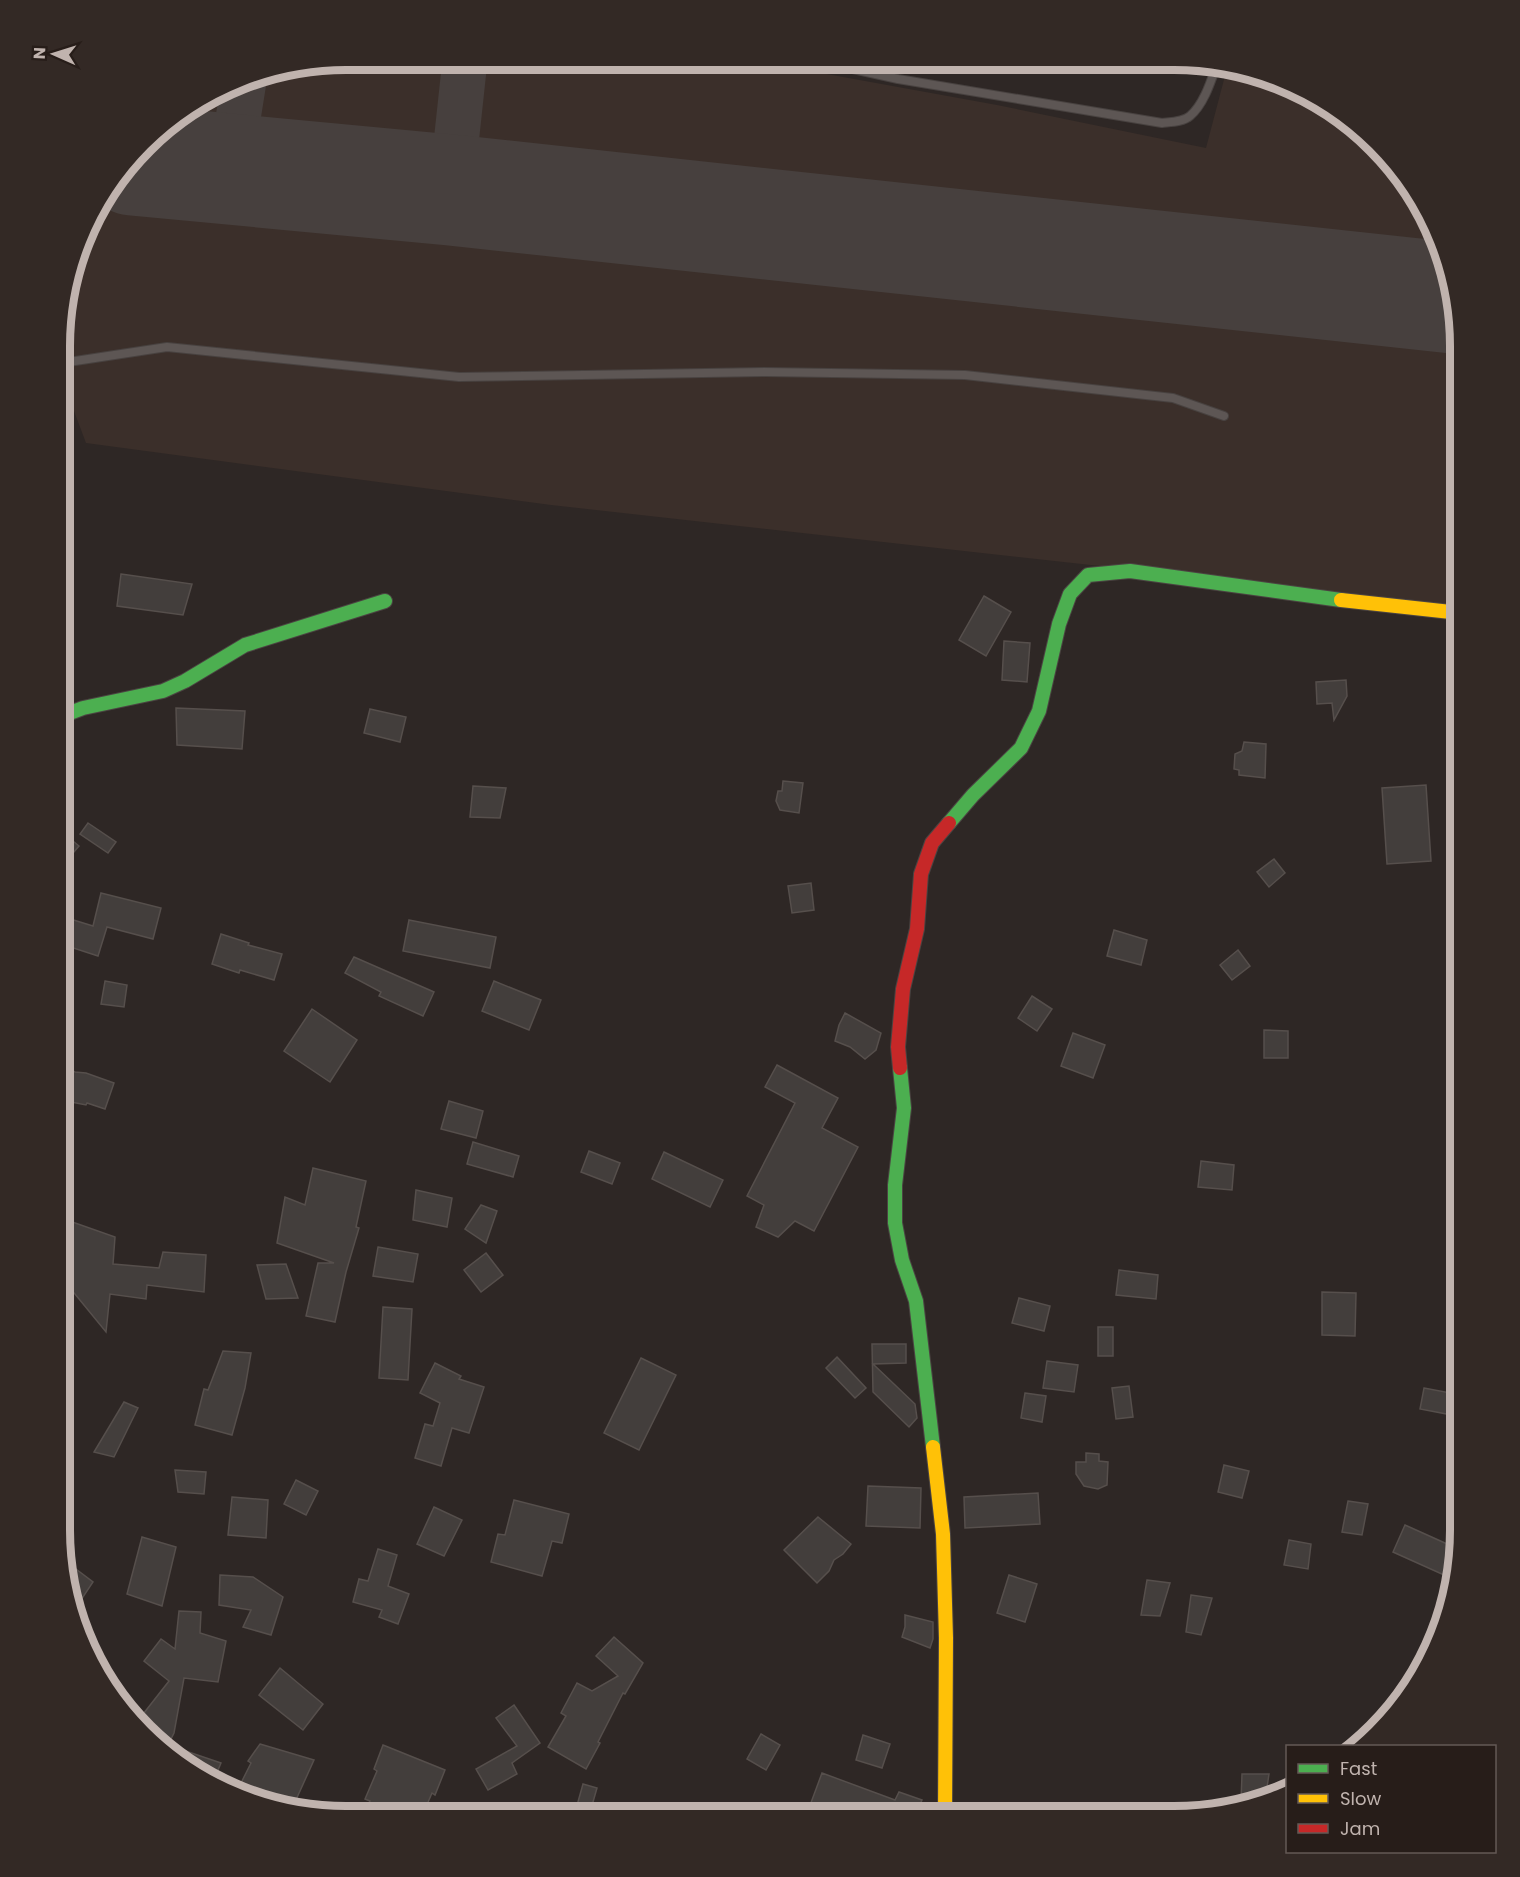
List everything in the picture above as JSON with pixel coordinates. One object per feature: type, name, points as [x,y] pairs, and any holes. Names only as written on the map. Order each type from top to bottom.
[{"type":"street","points":[[945,1806],[946,1638],[943,1534],[916,1301],[902,1260],[896,1223],[895,1185],[904,1108],[898,1047],[903,989],[917,929],[921,874],[932,843],[973,795],[1021,748],[1039,711],[1059,624],[1070,594],[1088,575],[1130,571],[1358,602],[1450,612]]},
{"type":"street","points":[[70,713],[83,708],[163,691],[185,681],[245,645],[385,601]]},
{"type":"lane","points":[[855,70],[898,80],[1162,123],[1176,122],[1190,117],[1208,91],[1213,74]]},
{"type":"lane","points":[[70,362],[167,347],[459,377],[765,372],[965,375],[1173,398],[1224,416]]},
{"type":"shaded area","points":[[346,70],[804,70],[997,105],[1206,148],[1225,76],[1279,91],[1312,107],[1342,127],[1369,151],[1393,178],[1413,208],[1429,241],[1444,292],[1449,328],[1450,605],[551,505],[86,443],[70,400],[71,328],[80,275],[99,224],[127,178],[164,139],[208,107],[258,85],[292,76]]},
{"type":"building","points":[[121,574],[192,584],[183,615],[117,606]]},
{"type":"building","points":[[984,596],[1011,612],[986,656],[959,640]]},
{"type":"building","points":[[1004,641],[1030,643],[1027,682],[1002,680]]},
{"type":"building","points":[[1346,680],[1347,696],[1334,720],[1332,703],[1317,704],[1316,682]]},
{"type":"building","points":[[176,708],[245,711],[242,749],[177,745]]},
{"type":"building","points":[[370,709],[406,717],[400,742],[364,733]]},
{"type":"building","points":[[1244,742],[1266,744],[1265,778],[1239,775],[1239,770],[1234,769],[1235,754],[1242,751]]},
{"type":"building","points":[[783,781],[803,783],[799,813],[780,810],[776,801],[778,791],[782,791]]},
{"type":"building","points":[[1426,785],[1431,861],[1387,864],[1382,788]]},
{"type":"building","points":[[473,786],[506,788],[500,818],[470,817]]},
{"type":"building","points":[[88,823],[116,842],[108,853],[80,834]]},
{"type":"building","points":[[70,838],[79,846],[70,856]]},
{"type":"building","points":[[1274,859],[1285,873],[1269,887],[1257,872]]},
{"type":"building","points":[[811,883],[814,910],[792,913],[788,886]]},
{"type":"building","points":[[101,893],[161,908],[153,939],[107,927],[98,956],[70,947],[70,919],[93,926]]},
{"type":"building","points":[[409,920],[496,937],[490,968],[403,951]]},
{"type":"building","points":[[1114,930],[1147,940],[1141,965],[1107,956]]},
{"type":"building","points":[[221,934],[249,943],[248,945],[282,954],[274,980],[240,970],[239,973],[212,964]]},
{"type":"building","points":[[1238,950],[1250,966],[1232,980],[1220,965]]},
{"type":"building","points":[[354,957],[434,992],[423,1016],[379,996],[381,992],[345,973]]},
{"type":"building","points":[[105,981],[127,985],[124,1007],[101,1004]]},
{"type":"building","points":[[494,981],[541,1000],[529,1030],[482,1011]]},
{"type":"building","points":[[1032,996],[1052,1009],[1037,1031],[1018,1018]]},
{"type":"building","points":[[312,1009],[357,1040],[330,1082],[284,1051]]},
{"type":"building","points":[[845,1013],[881,1033],[876,1050],[865,1059],[850,1047],[835,1041]]},
{"type":"building","points":[[1264,1030],[1288,1031],[1288,1058],[1264,1058]]},
{"type":"building","points":[[1073,1033],[1105,1045],[1093,1078],[1061,1066]]},
{"type":"building","points":[[777,1065],[838,1098],[822,1128],[858,1147],[814,1231],[795,1221],[778,1237],[756,1227],[764,1205],[747,1196],[795,1103],[765,1087]]},
{"type":"building","points":[[70,1070],[114,1083],[105,1109],[70,1100]]},
{"type":"building","points":[[449,1101],[483,1111],[476,1138],[441,1129]]},
{"type":"building","points":[[473,1142],[519,1156],[513,1177],[467,1164]]},
{"type":"building","points":[[589,1151],[620,1163],[612,1184],[581,1172]]},
{"type":"building","points":[[664,1152],[723,1180],[710,1207],[652,1179]]},
{"type":"building","points":[[1201,1161],[1234,1165],[1232,1190],[1198,1187]]},
{"type":"building","points":[[313,1168],[366,1181],[356,1227],[359,1228],[335,1322],[306,1316],[318,1263],[334,1263],[277,1243],[285,1197],[305,1205]]},
{"type":"building","points":[[416,1190],[452,1198],[447,1227],[413,1220]]},
{"type":"building","points":[[481,1205],[497,1211],[486,1243],[465,1229]]},
{"type":"building","points":[[70,1221],[115,1237],[113,1264],[159,1268],[163,1252],[206,1255],[204,1292],[147,1285],[146,1299],[110,1294],[106,1332],[70,1288]]},
{"type":"building","points":[[378,1247],[418,1254],[413,1282],[373,1276]]},
{"type":"building","points":[[486,1253],[503,1275],[481,1292],[464,1270]]},
{"type":"building","points":[[286,1264],[298,1298],[266,1299],[257,1265]]},
{"type":"building","points":[[1119,1270],[1158,1275],[1156,1299],[1116,1295]]},
{"type":"building","points":[[1322,1292],[1356,1293],[1355,1336],[1322,1335]]},
{"type":"building","points":[[1019,1298],[1050,1306],[1044,1331],[1012,1323]]},
{"type":"building","points":[[383,1307],[412,1309],[408,1380],[379,1378]]},
{"type":"building","points":[[1098,1327],[1113,1327],[1113,1356],[1098,1356]]},
{"type":"building","points":[[872,1344],[906,1344],[906,1363],[873,1364],[915,1404],[917,1418],[909,1427],[873,1392]]},
{"type":"building","points":[[223,1351],[251,1353],[245,1388],[232,1435],[195,1425],[204,1389],[208,1390]]},
{"type":"building","points":[[837,1357],[866,1388],[855,1398],[826,1368]]},
{"type":"building","points":[[641,1358],[676,1375],[639,1450],[604,1433]]},
{"type":"building","points":[[1047,1361],[1078,1365],[1074,1392],[1043,1388]]},
{"type":"building","points":[[435,1363],[461,1376],[459,1379],[484,1387],[469,1433],[452,1428],[441,1466],[415,1458],[425,1424],[433,1426],[440,1403],[420,1393]]},
{"type":"building","points":[[1129,1386],[1133,1417],[1116,1419],[1112,1388]]},
{"type":"building","points":[[1424,1388],[1450,1393],[1450,1415],[1420,1409]]},
{"type":"building","points":[[1025,1393],[1046,1396],[1042,1422],[1021,1418]]},
{"type":"building","points":[[124,1402],[138,1408],[114,1457],[94,1452]]},
{"type":"building","points":[[1086,1453],[1099,1454],[1099,1461],[1108,1462],[1107,1485],[1098,1489],[1084,1486],[1076,1474],[1076,1462],[1086,1462]]},
{"type":"building","points":[[1224,1465],[1249,1471],[1242,1498],[1218,1492]]},
{"type":"building","points":[[175,1470],[206,1472],[204,1494],[178,1492]]},
{"type":"building","points":[[296,1480],[318,1491],[306,1515],[284,1504]]},
{"type":"building","points":[[868,1486],[921,1488],[920,1528],[866,1526]]},
{"type":"building","points":[[1038,1493],[1040,1524],[965,1528],[964,1497]]},
{"type":"building","points":[[232,1497],[268,1500],[266,1538],[228,1535]]},
{"type":"building","points":[[514,1500],[569,1514],[562,1543],[552,1541],[542,1576],[491,1562],[498,1534],[505,1535]]},
{"type":"building","points":[[1348,1501],[1368,1504],[1362,1535],[1342,1532]]},
{"type":"building","points":[[434,1507],[462,1520],[444,1556],[417,1544]]},
{"type":"building","points":[[818,1517],[851,1544],[834,1560],[829,1571],[817,1583],[784,1550]]},
{"type":"building","points":[[1405,1525],[1449,1545],[1444,1575],[1393,1552]]},
{"type":"building","points":[[142,1537],[176,1547],[162,1606],[127,1594]]},
{"type":"building","points":[[1289,1540],[1311,1544],[1308,1569],[1284,1565]]},
{"type":"building","points":[[378,1549],[397,1555],[388,1586],[409,1594],[398,1624],[379,1617],[382,1610],[353,1602],[359,1579],[368,1581]]},
{"type":"building","points":[[73,1567],[93,1582],[80,1602]]},
{"type":"building","points":[[220,1575],[253,1577],[283,1597],[271,1635],[243,1627],[251,1610],[219,1605]]},
{"type":"building","points":[[1009,1575],[1037,1584],[1025,1622],[997,1613]]},
{"type":"building","points":[[1147,1580],[1170,1583],[1160,1616],[1141,1615]]},
{"type":"building","points":[[1191,1595],[1212,1598],[1201,1635],[1186,1632]]},
{"type":"building","points":[[179,1611],[201,1612],[200,1633],[226,1641],[218,1682],[184,1678],[174,1733],[169,1742],[142,1716],[169,1681],[144,1661],[161,1639],[175,1649]]},
{"type":"building","points":[[905,1615],[933,1622],[933,1639],[930,1648],[902,1637]]},
{"type":"building","points":[[614,1637],[643,1663],[625,1694],[623,1693],[586,1769],[548,1747],[566,1716],[561,1713],[577,1683],[592,1691],[618,1676],[596,1656]]},
{"type":"building","points":[[280,1668],[323,1704],[303,1730],[259,1695]]},
{"type":"building","points":[[514,1705],[540,1743],[512,1763],[517,1774],[488,1790],[476,1769],[517,1746],[496,1718]]},
{"type":"building","points":[[761,1734],[780,1745],[766,1770],[747,1759]]},
{"type":"building","points":[[863,1735],[890,1744],[882,1768],[856,1760]]},
{"type":"building","points":[[260,1744],[314,1760],[295,1802],[240,1785],[251,1763],[248,1761]]},
{"type":"building","points":[[383,1745],[445,1770],[435,1795],[432,1793],[426,1806],[368,1806],[370,1801],[365,1799],[377,1771],[374,1769]]},
{"type":"building","points":[[175,1747],[221,1763],[216,1774]]},
{"type":"building","points":[[822,1773],[895,1800],[899,1792],[922,1800],[919,1806],[810,1806]]},
{"type":"building","points":[[1242,1774],[1269,1774],[1267,1790],[1241,1798]]},
{"type":"building","points":[[583,1784],[597,1788],[592,1806],[577,1806]]},
{"type":"building","points":[[299,1802],[336,1804],[336,1806],[328,1806]]},
{"type":"taxiway","points":[[451,190],[464,70]]},
{"type":"taxiway","points":[[230,169],[242,90]]},
{"type":"runway","points":[[142,161],[451,190],[1445,297]]},
{"type":"traffic: fast","points":[[949,823],[973,795],[1021,748],[1039,711],[1059,624],[1070,594],[1088,575],[1130,571],[1341,600]]},
{"type":"traffic: fast","points":[[70,713],[83,708],[163,691],[185,681],[245,645],[385,601]]},
{"type":"traffic: fast","points":[[900,1068],[904,1108],[895,1185],[895,1223],[902,1260],[916,1301],[933,1447]]},
{"type":"traffic: slow","points":[[1341,600],[1450,612]]},
{"type":"traffic: slow","points":[[933,1447],[943,1534],[946,1638],[945,1806]]},
{"type":"traffic: jam","points":[[900,1068],[898,1047],[903,989],[917,929],[921,874],[932,843],[949,823]]}]
